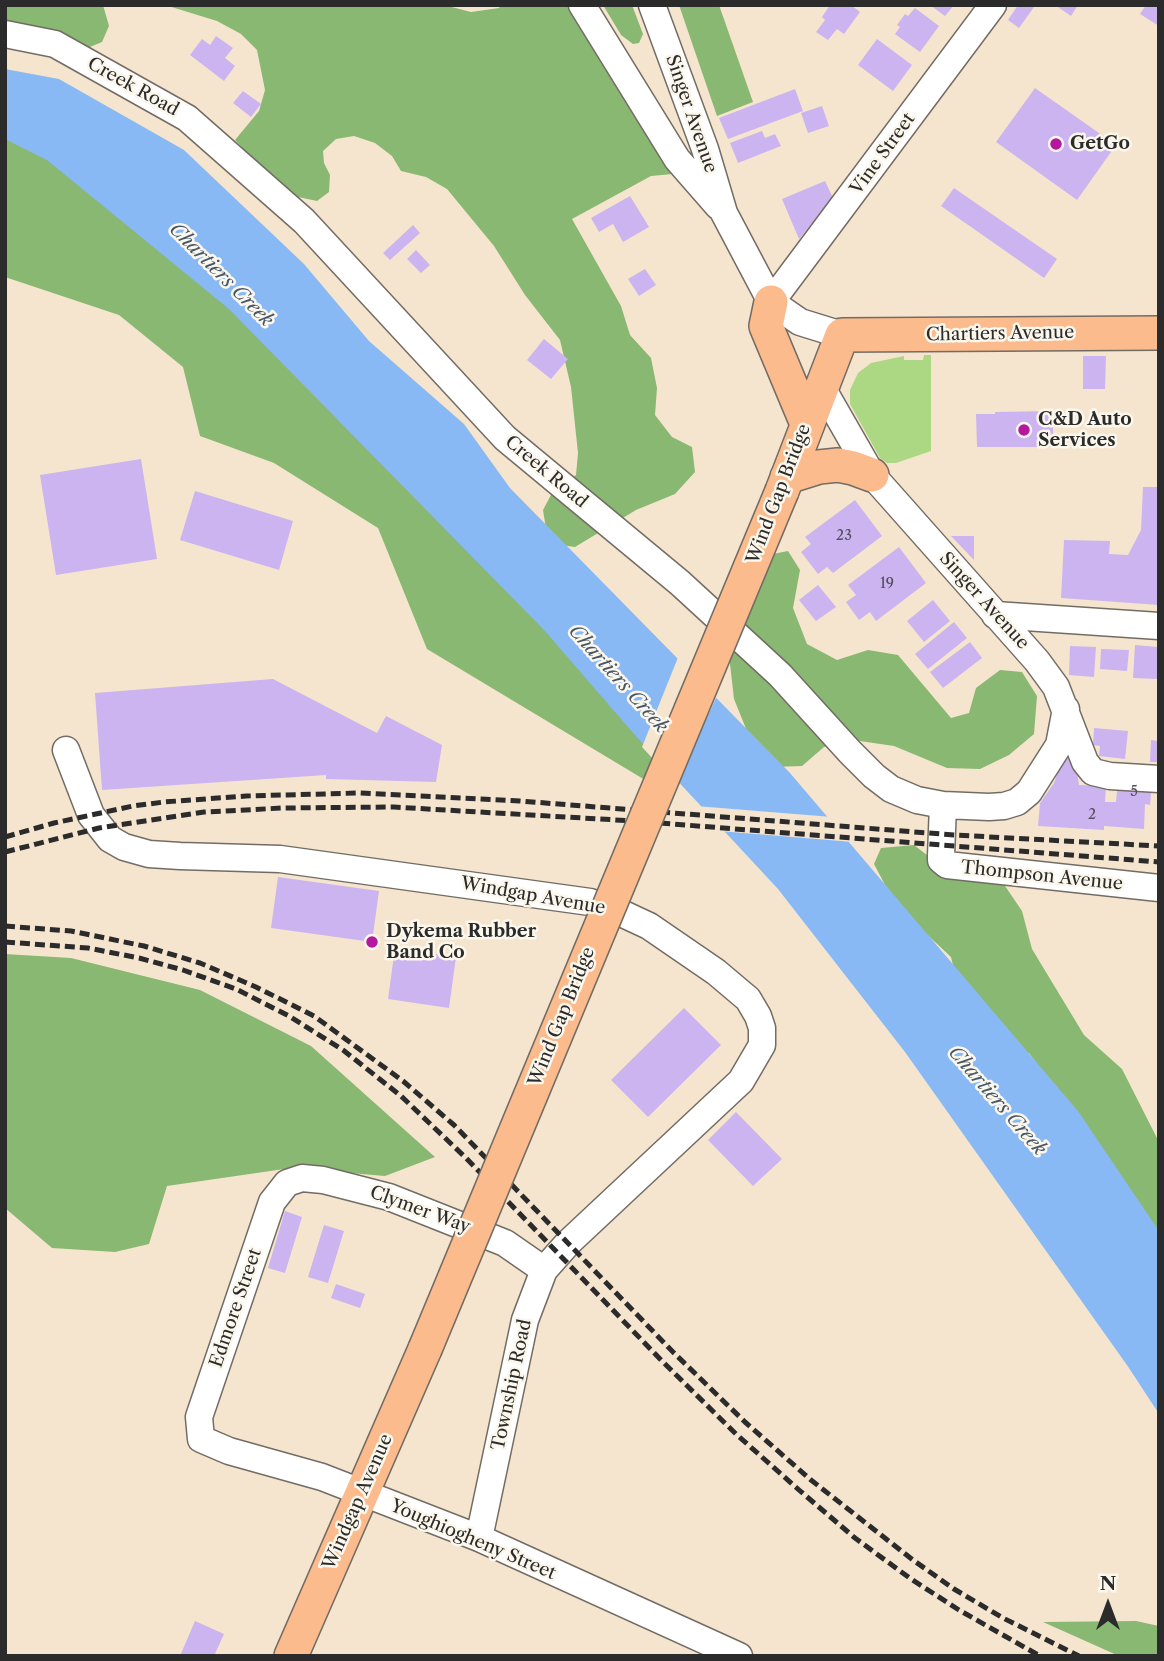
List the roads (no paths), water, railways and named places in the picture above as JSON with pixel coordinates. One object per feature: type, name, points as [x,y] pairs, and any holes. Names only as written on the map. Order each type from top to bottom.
[{"type":"main road","points":[[771,302],[766,326],[807,424]]},
{"type":"main road","name":"Chartiers Avenue","points":[[842,335],[1159,332]]},
{"type":"main road","name":"Wind Gap Bridge","points":[[425,1349],[785,484],[842,335]]},
{"type":"main road","points":[[785,484],[819,467],[838,465],[872,475]]},
{"type":"main road","name":"Windgap Avenue","points":[[291,1656],[425,1349]]},
{"type":"street","points":[[582,5],[677,159],[724,213]]},
{"type":"street","name":"Singer Avenue","points":[[652,5],[705,149],[724,213],[771,302],[800,321],[842,335]]},
{"type":"street","name":"Vine Street","points":[[771,302],[993,5]]},
{"type":"street","name":"Creek Road","points":[[5,34],[55,44],[187,118],[304,221],[505,438],[690,592],[780,675],[874,776],[891,789],[917,800],[943,805],[989,807],[1017,802],[1029,792],[1059,745],[1066,709]]},
{"type":"street","name":"Singer Avenue","points":[[821,386],[872,475],[1037,661],[1056,687],[1085,762],[1093,772],[1110,776],[1159,779]]},
{"type":"street","points":[[995,615],[1159,626]]},
{"type":"street","name":"Windgap Avenue","points":[[66,750],[91,815],[110,839],[124,847],[149,854],[279,859],[590,902],[649,926],[716,972],[748,999],[762,1028],[762,1045],[741,1081],[569,1243]]},
{"type":"street","name":"Thompson Avenue","points":[[943,805],[941,860],[947,865],[1159,888]]},
{"type":"street","name":"Clymer Way","points":[[287,1182],[302,1178],[323,1180],[389,1197],[505,1243],[544,1269]]},
{"type":"street","name":"Edmore Street","points":[[201,1439],[199,1417],[272,1202],[287,1182]]},
{"type":"street","name":"Township Road","points":[[479,1538],[525,1320],[544,1269],[569,1243]]},
{"type":"street","name":"Youghiogheny Street","points":[[201,1439],[229,1451],[322,1477],[479,1538],[727,1654]]},
{"type":"water","name":"Chartiers Creek","points":[[5,69],[59,79],[184,150],[304,264],[369,341],[464,424],[510,488],[790,773],[1078,1111],[1159,1231],[1159,1414],[905,1052],[778,889],[634,734],[545,631],[229,309],[47,160],[5,139]]},
{"type":"railway","points":[[5,837],[54,823],[164,802],[246,796],[360,793],[520,801],[954,835],[1159,846]]},
{"type":"railway","points":[[5,852],[99,828],[204,812],[394,807],[634,821],[1159,862]]},
{"type":"railway","points":[[5,926],[71,931],[144,946],[200,963],[314,1016],[403,1081],[454,1125],[673,1352],[745,1422],[811,1480],[954,1589],[1003,1618],[1079,1656]]},
{"type":"railway","points":[[5,942],[88,948],[183,970],[236,989],[289,1016],[343,1050],[401,1096],[466,1158],[663,1362],[736,1434],[799,1490],[855,1538],[911,1579],[1040,1656]]},
{"type":"place","name":"GetGo","points":[[1056,144]]},
{"type":"place","name":"C&D Auto Services","points":[[1024,430]]},
{"type":"place","name":"Dykema Rubber Band Co","points":[[372,942]]}]
